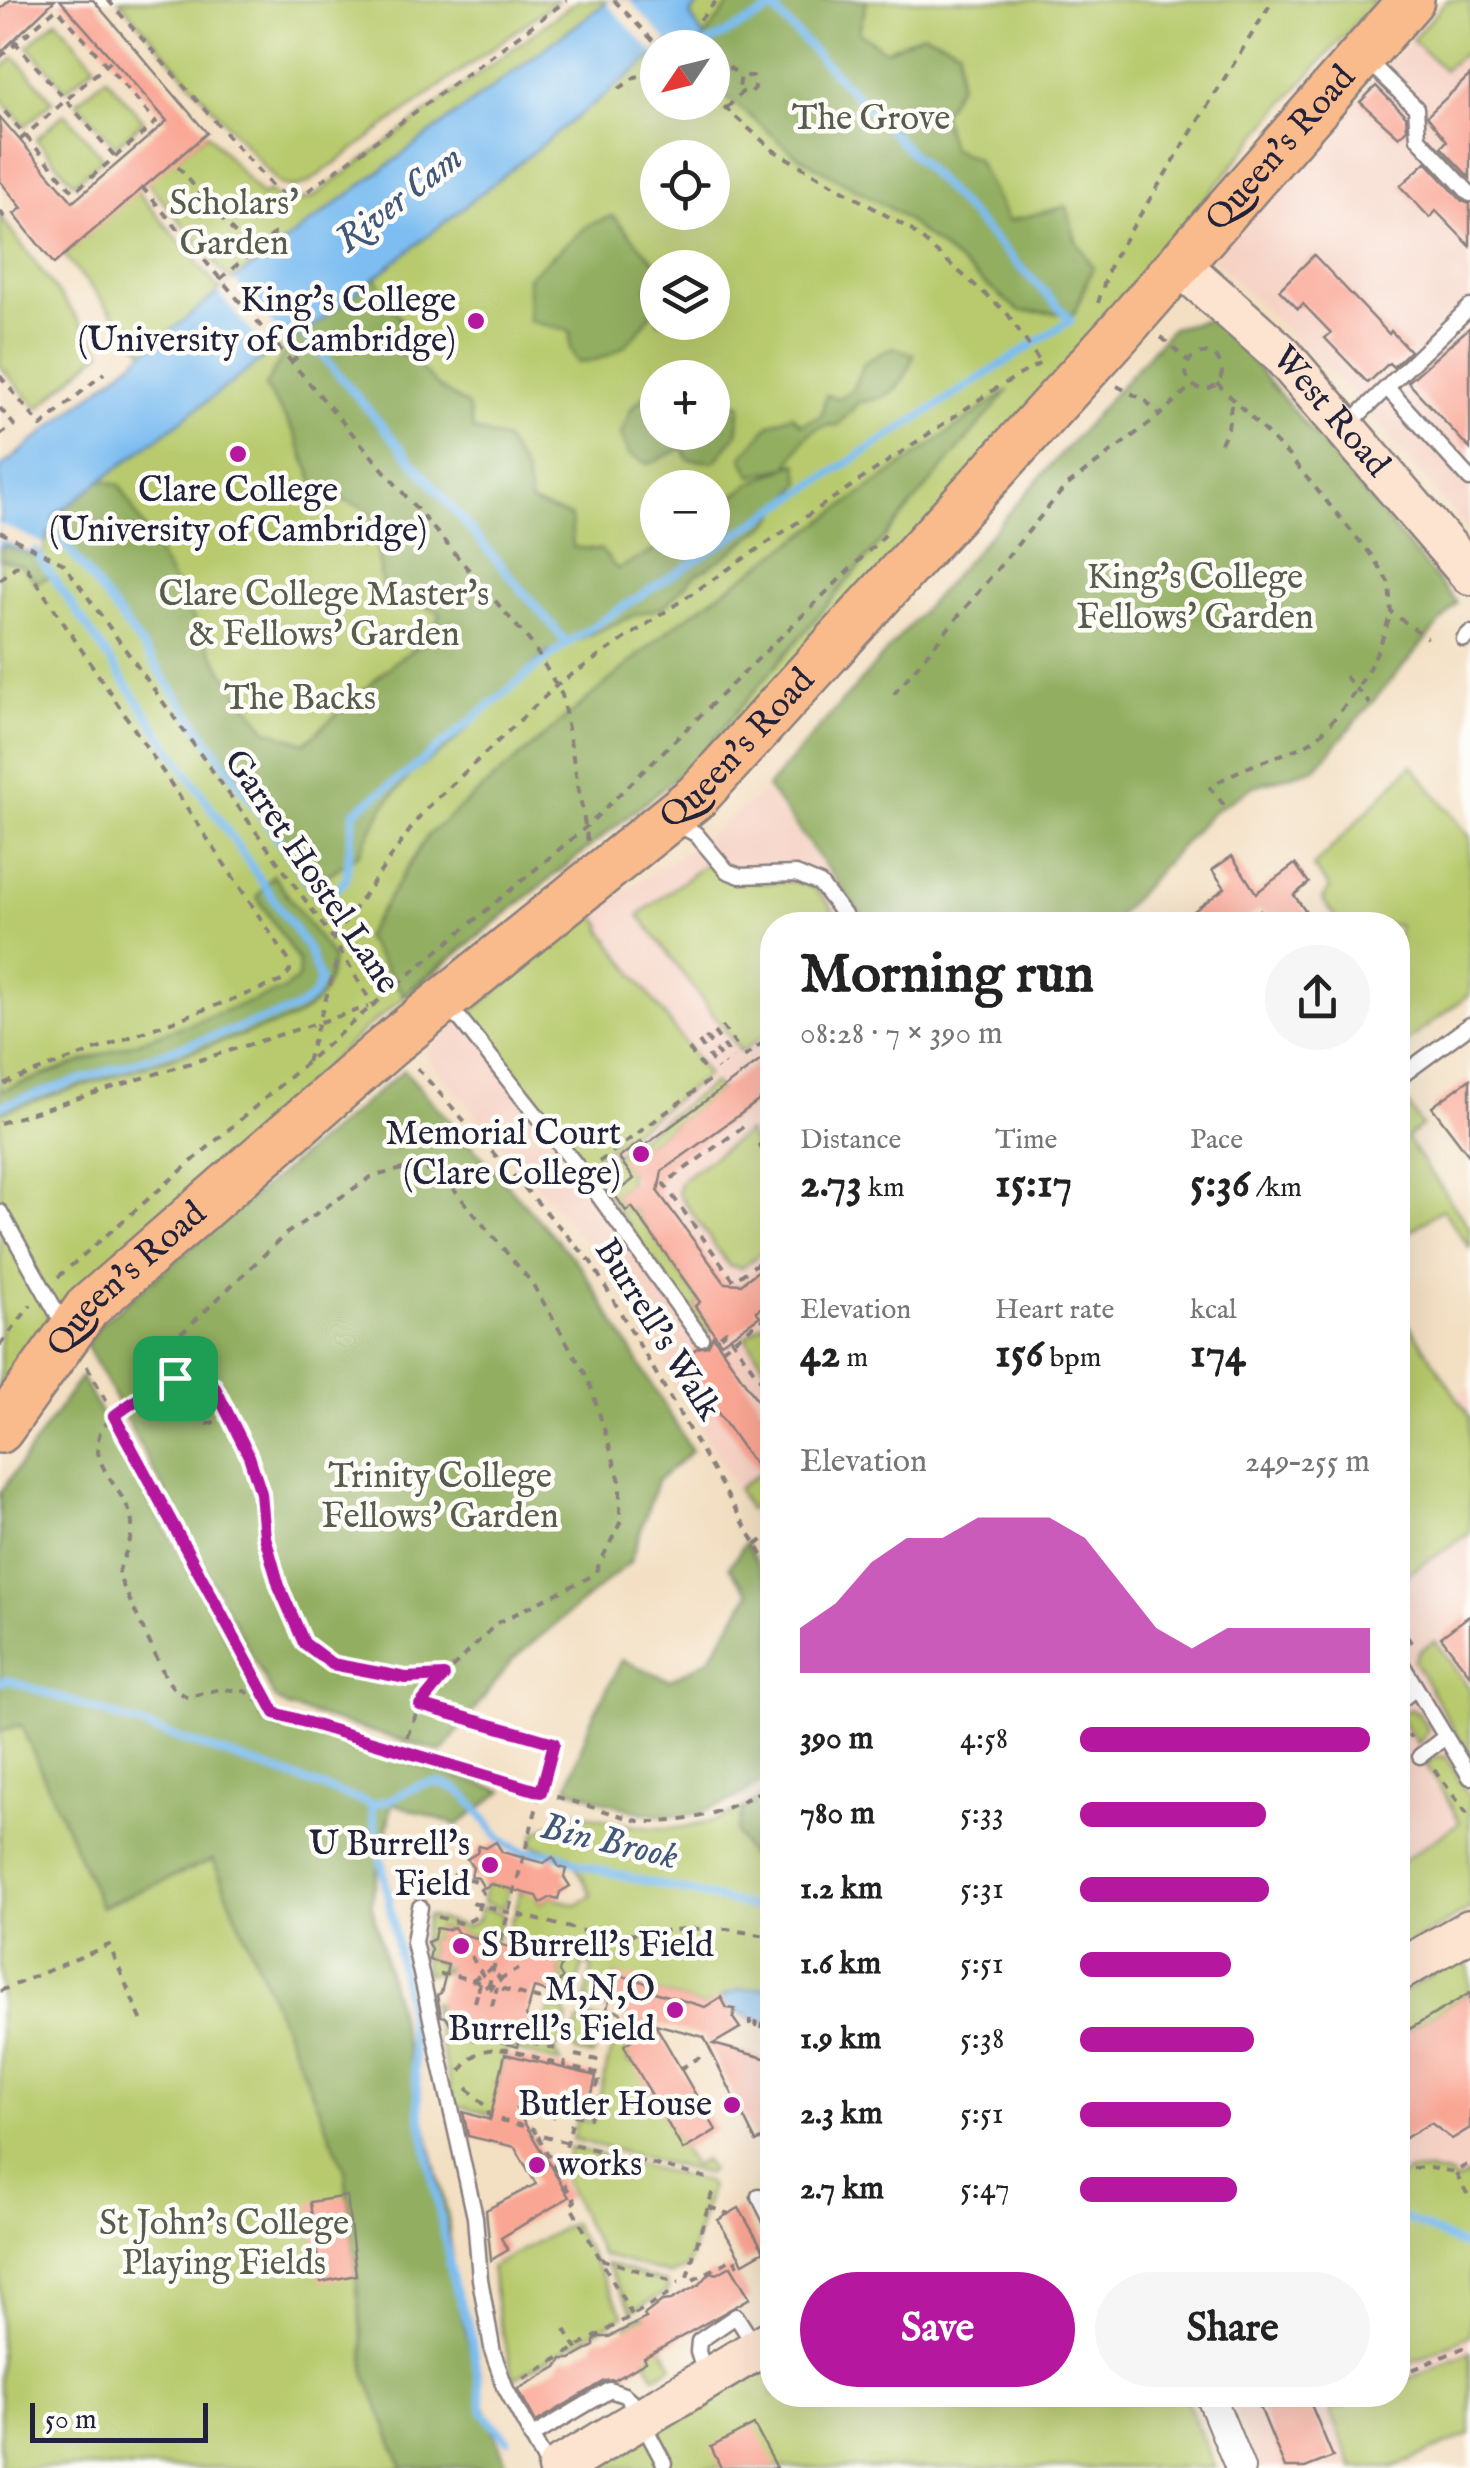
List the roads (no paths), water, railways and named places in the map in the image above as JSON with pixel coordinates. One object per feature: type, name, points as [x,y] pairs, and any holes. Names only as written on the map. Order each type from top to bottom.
[{"type":"main road","name":"Queen's Road","points":[[0,1430],[88,1308],[384,1023],[435,1007],[697,796],[1117,336],[1412,0]]},
{"type":"street","name":"West Road","points":[[1178,264],[1282,355],[1470,574]]},
{"type":"street","points":[[1410,1966],[1460,1943]]},
{"type":"street","points":[[562,2464],[760,2346]]},
{"type":"street","points":[[1215,2407],[1240,2468]]},
{"type":"lane","points":[[1362,55],[1416,108],[1418,138],[1470,194]]},
{"type":"lane","points":[[1346,428],[1470,307]]},
{"type":"lane","points":[[1388,388],[1470,478]]},
{"type":"lane","points":[[670,820],[696,834],[727,871],[740,876],[796,874],[820,884],[842,912]]},
{"type":"lane","points":[[435,1007],[461,1020],[709,1338]]},
{"type":"lane","points":[[1410,1069],[1470,1025]]},
{"type":"lane","points":[[0,1212],[68,1334]]},
{"type":"lane","points":[[1410,1678],[1470,1778]]},
{"type":"lane","points":[[1410,1693],[1416,1688]]},
{"type":"lane","points":[[1420,1756],[1445,1738]]},
{"type":"lane","points":[[420,1909],[414,1942],[475,2217],[480,2279],[493,2353],[531,2438],[562,2464],[570,2436],[566,2416]]},
{"type":"lane","points":[[531,2438],[610,2390],[624,2394],[642,2418],[664,2463]]},
{"type":"water","name":"River Cam","points":[[610,0],[702,0],[690,15],[699,30],[640,30],[640,67],[304,334],[287,341],[55,515],[40,558],[5,545],[0,549],[0,468],[234,280]]},
{"type":"water","points":[[760,1988],[760,2020],[727,2008],[721,1997],[738,1990]]},
{"type":"waterway","points":[[773,9],[791,0]]},
{"type":"waterway","points":[[546,660],[1071,320],[773,9],[730,32]]},
{"type":"waterway","points":[[304,334],[567,643]]},
{"type":"waterway","points":[[52,527],[141,645],[322,901],[346,880],[354,812],[545,660]]},
{"type":"waterway","points":[[0,1106],[294,1010],[313,997],[320,981],[308,949],[35,551]]},
{"type":"waterway","name":"Bin Brook","points":[[0,1682],[8,1680],[371,1804],[428,1783],[449,1786],[469,1799],[500,1838],[516,1849],[555,1854],[583,1866],[760,1909]]},
{"type":"waterway","points":[[371,1804],[406,1996],[419,2108],[454,2285],[470,2329],[483,2412],[508,2440]]},
{"type":"waterway","name":"Bin Brook","points":[[1410,2221],[1470,2249]]},
{"type":"place","name":"King's College (University of Cambridge)","points":[[476,321]]},
{"type":"place","name":"Clare College (University of Cambridge)","points":[[238,454]]},
{"type":"place","name":"Memorial Court (Clare College)","points":[[641,1154]]},
{"type":"place","name":"U Burrell's Field","points":[[490,1865]]},
{"type":"place","name":"S Burrell's Field","points":[[461,1946]]},
{"type":"place","name":"M,N,O Burrell's Field","points":[[675,2010]]},
{"type":"place","name":"Butler House","points":[[732,2105]]},
{"type":"place","name":"works","points":[[537,2165]]},
{"type":"park label","name":"The Grove","points":[[871,119]]},
{"type":"park label","name":"Scholars' Garden","points":[[234,224]]},
{"type":"park label","name":"King's College Fellows' Garden","points":[[1195,598]]},
{"type":"park label","name":"Clare College Master's & Fellows' Garden","points":[[324,615]]},
{"type":"park label","name":"The Backs","points":[[300,699]]},
{"type":"park label","name":"Trinity College Fellows' Garden","points":[[440,1497]]},
{"type":"park label","name":"St John's College Playing Fields","points":[[224,2244]]}]
